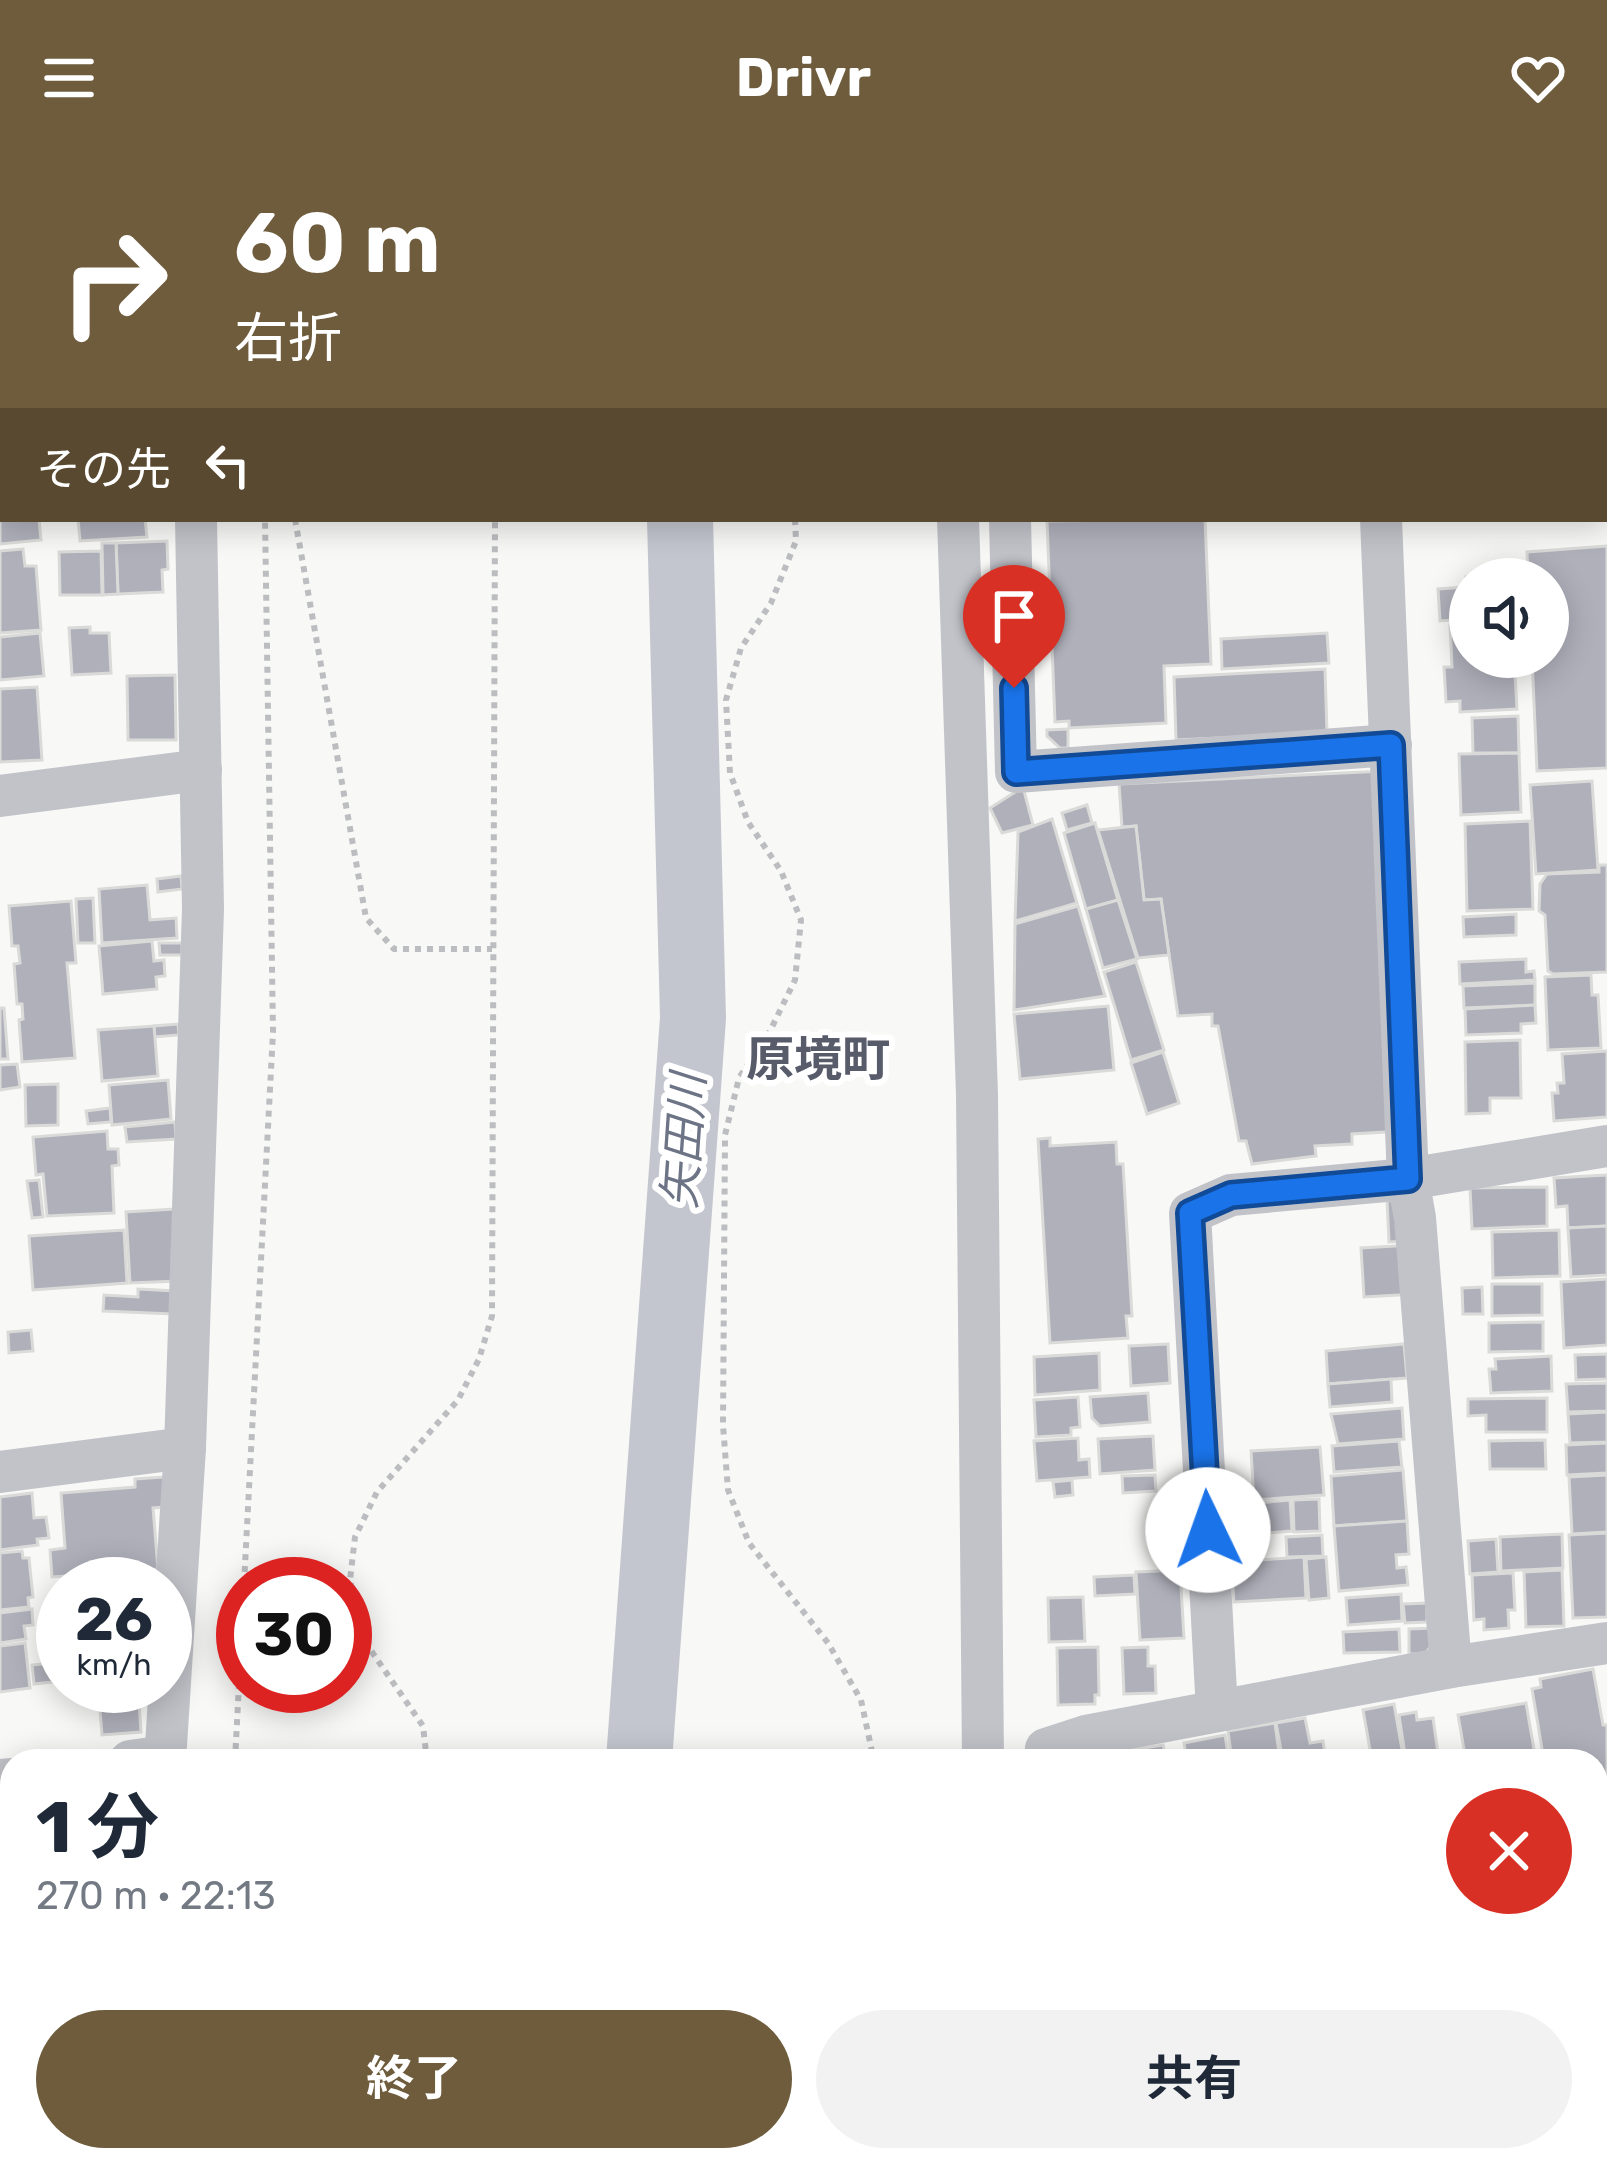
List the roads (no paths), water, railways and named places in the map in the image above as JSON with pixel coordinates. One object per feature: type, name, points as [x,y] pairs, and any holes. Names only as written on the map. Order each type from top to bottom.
[{"type":"street","points":[[155,1749],[185,1448],[203,909],[196,522]]},
{"type":"street","points":[[958,522],[977,1095],[983,1749]]},
{"type":"street","points":[[1010,522],[1016,772],[1391,745]]},
{"type":"street","points":[[1381,522],[1408,1179],[1451,1667]]},
{"type":"street","points":[[0,796],[201,770]]},
{"type":"street","points":[[1217,1711],[1190,1213],[1231,1195],[1408,1179],[1607,1146]]},
{"type":"street","points":[[0,1472],[185,1448]]},
{"type":"street","points":[[1046,1749],[1086,1736],[1217,1711],[1607,1642]]},
{"type":"waterway","name":"矢田川","points":[[640,1749],[693,1018],[680,522]]},
{"type":"district","name":"原境町","points":[[818,1059]]}]
